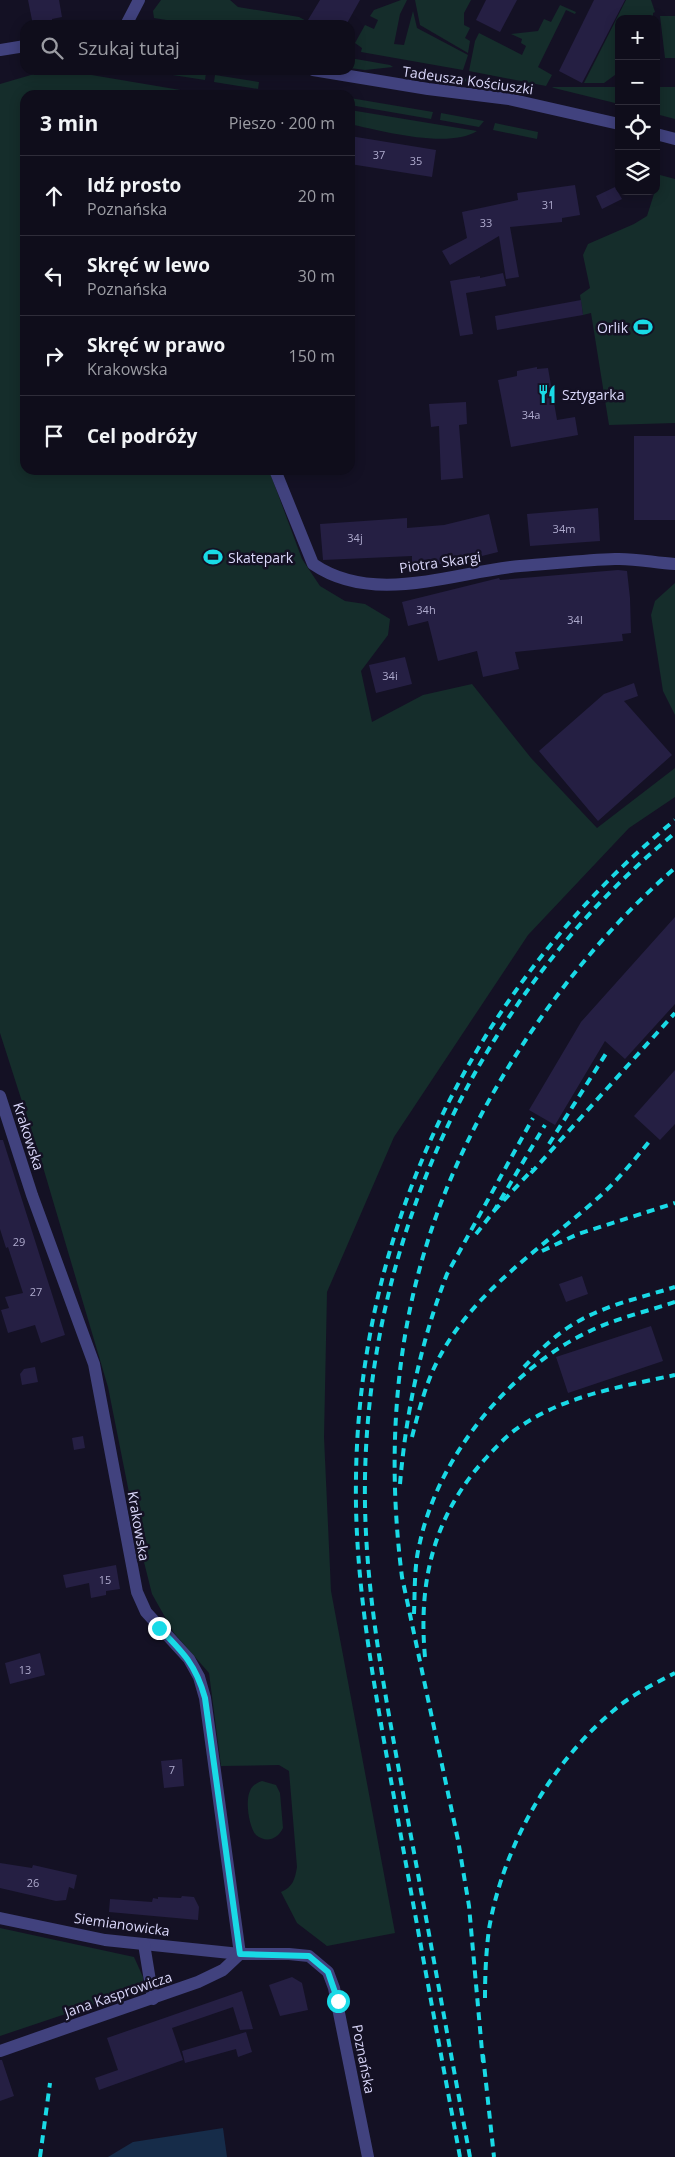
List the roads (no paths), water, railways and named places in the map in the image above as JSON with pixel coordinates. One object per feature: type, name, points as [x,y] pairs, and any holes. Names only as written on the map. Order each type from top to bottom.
[{"type":"street","points":[[129,20],[139,0]]},
{"type":"street","points":[[0,50],[20,47]]},
{"type":"street","name":"Tadeusza Kościuszki","points":[[343,75],[421,88],[502,97],[615,123]]},
{"type":"street","points":[[660,135],[675,139]]},
{"type":"street","name":"Piotra Skargi","points":[[277,475],[313,564],[342,579],[369,584],[420,582],[504,568],[614,558],[675,564]]},
{"type":"street","name":"Krakowska","points":[[0,1096],[32,1195],[94,1364],[136,1592],[146,1612],[189,1659],[199,1677],[205,1698],[240,1954]]},
{"type":"street","name":"Siemianowicka","points":[[0,1918],[105,1940],[240,1954]]},
{"type":"street","points":[[144,1944],[152,1999]]},
{"type":"street","name":"Jana Kasprowicza","points":[[0,2051],[152,1999],[224,1970],[240,1954]]},
{"type":"street","name":"Poznańska","points":[[240,1954],[309,1956],[328,1972],[338,2001],[368,2157]]},
{"type":"water","points":[[223,2128],[227,2157],[108,2157],[133,2142]]},
{"type":"railway","points":[[460,2157],[378,1709],[366,1632],[356,1516],[356,1477],[363,1382],[380,1290],[407,1200],[443,1113],[489,1031],[543,954],[605,884],[675,820]]},
{"type":"railway","points":[[470,2157],[390,1723],[377,1642],[365,1519],[365,1478],[372,1386],[388,1295],[414,1207],[450,1121],[494,1041],[547,965],[607,895],[675,833]]},
{"type":"railway","points":[[483,2062],[469,1906],[458,1840],[402,1577],[395,1495],[395,1453],[396,1412],[406,1330],[425,1250],[443,1197],[466,1144],[494,1092],[524,1042],[559,993],[595,948],[634,906],[675,868]]},
{"type":"railway","points":[[531,1173],[675,1013]]},
{"type":"railway","points":[[549,1144],[607,1052]]},
{"type":"railway","points":[[400,1484],[406,1430],[416,1377],[422,1351],[447,1274],[533,1118]]},
{"type":"railway","points":[[476,1234],[494,1211],[545,1125]]},
{"type":"railway","points":[[412,1437],[424,1393],[434,1368],[448,1342],[466,1318],[507,1275],[606,1190],[627,1169],[652,1138]]},
{"type":"railway","points":[[494,1211],[533,1169]]},
{"type":"railway","points":[[542,1251],[578,1234],[675,1203]]},
{"type":"railway","points":[[524,1367],[555,1337],[588,1316],[625,1302],[675,1287]]},
{"type":"railway","points":[[414,1614],[417,1560],[420,1542],[430,1509],[444,1477],[461,1446],[483,1417],[507,1390],[534,1366],[562,1346],[602,1326],[675,1302]]},
{"type":"railway","points":[[425,1657],[424,1602],[433,1550],[442,1525],[454,1502],[469,1479],[487,1457],[504,1439],[519,1427],[559,1406],[597,1393],[675,1375]]},
{"type":"railway","points":[[485,1998],[488,1938],[496,1898],[505,1868],[533,1809],[569,1756],[590,1732],[627,1700],[675,1673]]},
{"type":"railway","points":[[483,2055],[494,2157]]},
{"type":"railway","points":[[40,2157],[50,2083]]},
{"type":"place","name":"Orlik","points":[[643,327]]},
{"type":"place","name":"Sztygarka","points":[[547,394]]},
{"type":"place","name":"Skatepark","points":[[213,557]]}]
